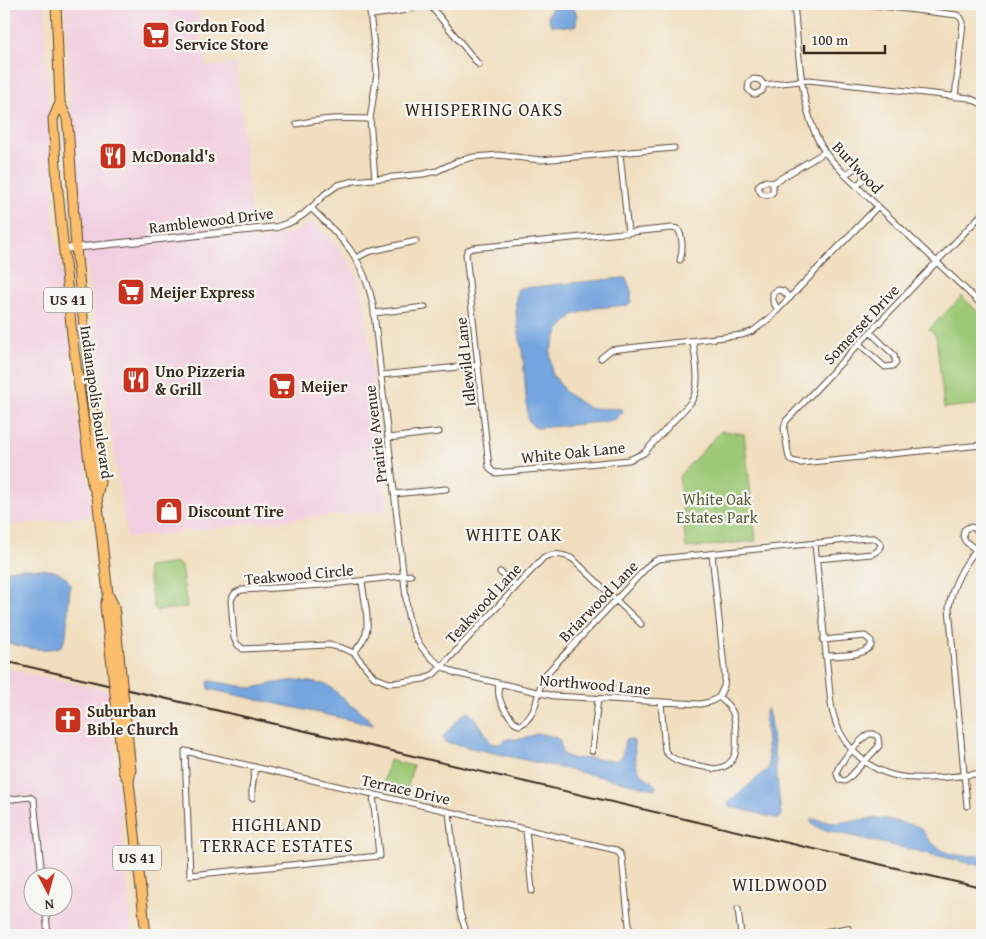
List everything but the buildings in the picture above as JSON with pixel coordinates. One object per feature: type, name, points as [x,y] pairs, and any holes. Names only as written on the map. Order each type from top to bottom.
[{"type":"highway","name":"Indianapolis Boulevard","points":[[56,4],[60,103],[67,118],[76,248],[100,482],[97,496]]},
{"type":"highway","name":"Indianapolis Boulevard","points":[[60,103],[53,119],[63,249],[72,335],[92,483],[97,496],[108,594],[105,606],[115,656],[121,713],[123,771],[129,782],[146,935]]},
{"type":"street","points":[[370,4],[377,73],[370,119],[375,179]]},
{"type":"street","points":[[371,15],[392,13],[422,4]]},
{"type":"street","points":[[429,4],[478,65]]},
{"type":"street","name":"Burlwood","points":[[794,4],[805,100],[811,126],[825,152],[845,175],[982,306]]},
{"type":"street","points":[[865,4],[957,15],[962,18],[964,23],[955,96]]},
{"type":"street","points":[[764,86],[809,80],[955,96],[969,98],[982,104]]},
{"type":"street","points":[[297,124],[332,118],[370,119]]},
{"type":"street","name":"Ramblewood Drive","points":[[63,249],[277,227],[292,223],[338,185],[354,181],[423,174],[437,171],[458,161],[474,157],[498,155],[541,160],[674,148]]},
{"type":"street","points":[[773,183],[825,152]]},
{"type":"street","points":[[620,153],[628,233],[678,229],[681,234],[682,253],[680,260]]},
{"type":"street","points":[[845,175],[855,168],[861,169],[864,178],[857,186]]},
{"type":"street","points":[[601,358],[611,350],[732,337],[752,331],[761,326],[778,310],[878,206]]},
{"type":"street","name":"Prairie Avenue","points":[[311,208],[346,243],[356,258],[368,283],[374,313],[408,616],[411,630],[418,643],[428,656],[441,667]]},
{"type":"street","name":"Somerset Drive","points":[[982,214],[786,421],[784,428],[787,453],[792,461],[801,463],[982,445]]},
{"type":"street","name":"Idlewild Lane","points":[[492,471],[489,467],[466,254],[468,250],[628,233]]},
{"type":"street","points":[[356,258],[368,252],[416,242]]},
{"type":"street","points":[[778,310],[773,301],[773,293],[778,290],[783,291],[790,298]]},
{"type":"street","points":[[374,313],[425,307]]},
{"type":"street","points":[[859,344],[885,367],[893,366],[896,363],[894,355],[870,332]]},
{"type":"street","name":"White Oak Lane","points":[[492,471],[496,473],[629,460],[637,457],[691,402],[696,394],[697,385],[693,341]]},
{"type":"street","points":[[381,375],[478,365]]},
{"type":"street","points":[[388,438],[439,432]]},
{"type":"street","points":[[394,494],[446,489]]},
{"type":"street","points":[[976,550],[965,541],[963,536],[964,530],[970,527],[975,528],[982,536]]},
{"type":"street","name":"Briarwood Lane","points":[[499,684],[497,694],[499,700],[516,724],[520,725],[525,722],[535,707],[544,676],[650,564],[658,559],[874,538],[881,543],[877,552],[872,554],[817,559]]},
{"type":"street","points":[[967,806],[949,608],[954,584],[982,543]]},
{"type":"street","points":[[815,544],[823,640],[832,715],[839,731],[852,751],[875,769],[891,775],[915,778],[982,773]]},
{"type":"street","name":"Teakwood Lane","points":[[441,667],[544,557],[554,554],[565,555],[573,559],[641,624]]},
{"type":"street","points":[[660,702],[665,751],[669,756],[676,761],[715,769],[729,763],[735,756],[737,747],[732,712],[719,696],[724,686],[725,676],[712,554]]},
{"type":"street","points":[[500,572],[516,586]]},
{"type":"street","name":"Teakwood Circle","points":[[354,653],[329,645],[243,649],[234,638],[231,600],[235,593],[242,590],[323,586],[411,575]]},
{"type":"street","points":[[362,581],[367,624],[363,640],[354,653],[374,678],[389,682],[403,682],[424,678],[434,674],[441,667]]},
{"type":"street","points":[[823,640],[866,636],[871,641],[868,651],[825,656]]},
{"type":"street","name":"Northwood Lane","points":[[441,667],[455,674],[554,696],[700,704],[710,702],[719,696]]},
{"type":"street","points":[[592,751],[598,699]]},
{"type":"street","points":[[874,734],[878,738],[879,746],[865,762],[845,781],[840,780],[836,775],[837,770],[865,736],[874,734]]},
{"type":"street","name":"Terrace Drive","points":[[373,794],[379,856],[190,875],[186,751],[255,768],[373,794],[616,850],[622,858],[630,935]]},
{"type":"street","points":[[252,798],[255,768]]},
{"type":"street","points":[[4,800],[30,797],[34,800],[41,866]]},
{"type":"street","points":[[449,812],[460,913],[467,935]]},
{"type":"street","points":[[526,830],[532,892]]},
{"type":"street","points":[[738,909],[741,935]]},
{"type":"street","points":[[46,916],[48,935]]},
{"type":"street","points":[[820,935],[824,932],[848,928]]},
{"type":"shaded area","points":[[4,4],[45,4],[46,63],[54,188],[55,237],[61,263],[77,413],[92,516],[4,526]]},
{"type":"shaded area","points":[[65,4],[198,4],[207,67],[236,64],[254,241],[295,231],[313,222],[338,246],[353,268],[360,284],[365,309],[387,509],[127,538],[72,171]]},
{"type":"shaded area","points":[[4,668],[109,691],[132,935],[4,935]]},
{"type":"green space","points":[[962,296],[982,316],[982,404],[944,408],[936,336],[929,329]]},
{"type":"green space","name":"White Oak Estates Park","points":[[721,431],[744,434],[756,541],[686,548],[679,476]]},
{"type":"green space","points":[[178,563],[181,567],[187,607],[156,611],[154,609],[147,569],[148,567]]},
{"type":"green space","points":[[389,760],[413,766],[406,794],[382,788]]},
{"type":"water","points":[[568,7],[575,10],[577,15],[576,25],[572,27],[551,25],[548,16],[552,8]]},
{"type":"water","points":[[626,278],[631,291],[631,302],[628,305],[594,308],[573,315],[558,331],[550,352],[552,377],[555,377],[565,392],[588,408],[621,409],[623,411],[622,414],[618,415],[616,419],[602,422],[537,428],[528,420],[523,357],[516,315],[517,290]]},
{"type":"water","points":[[21,568],[50,570],[67,579],[70,585],[66,635],[62,646],[40,649],[4,642],[4,571]]},
{"type":"water","points":[[297,680],[328,685],[373,725],[209,689],[208,682],[253,688]]},
{"type":"water","points":[[767,708],[770,718],[781,814],[778,819],[729,806],[728,803],[769,768],[765,720]]},
{"type":"water","points":[[469,712],[493,744],[499,744],[508,739],[521,739],[539,733],[557,738],[560,741],[562,754],[574,759],[591,758],[616,761],[622,756],[625,740],[631,739],[634,741],[635,761],[638,769],[657,787],[655,789],[445,742],[443,737],[445,734],[463,714]]},
{"type":"water","points":[[877,818],[920,827],[929,840],[948,852],[968,856],[982,855],[982,866],[821,829],[813,825],[810,820],[834,823]]},
{"type":"railway","points":[[4,661],[982,888]]},
{"type":"place","name":"Gordon Food Service Store","points":[[156,35]]},
{"type":"place","name":"McDonald's","points":[[113,156]]},
{"type":"place","name":"Meijer Express","points":[[131,292]]},
{"type":"place","name":"Uno Pizzeria & Grill","points":[[136,380]]},
{"type":"place","name":"Meijer","points":[[282,386]]},
{"type":"place","name":"Discount Tire","points":[[169,511]]},
{"type":"place","name":"Suburban Bible Church","points":[[68,720]]},
{"type":"district","name":"WHISPERING OAKS","points":[[484,110]]},
{"type":"district","name":"WHITE OAK","points":[[514,535]]},
{"type":"district","name":"HIGHLAND TERRACE ESTATES","points":[[277,835]]},
{"type":"district","name":"WILDWOOD","points":[[780,885]]}]
